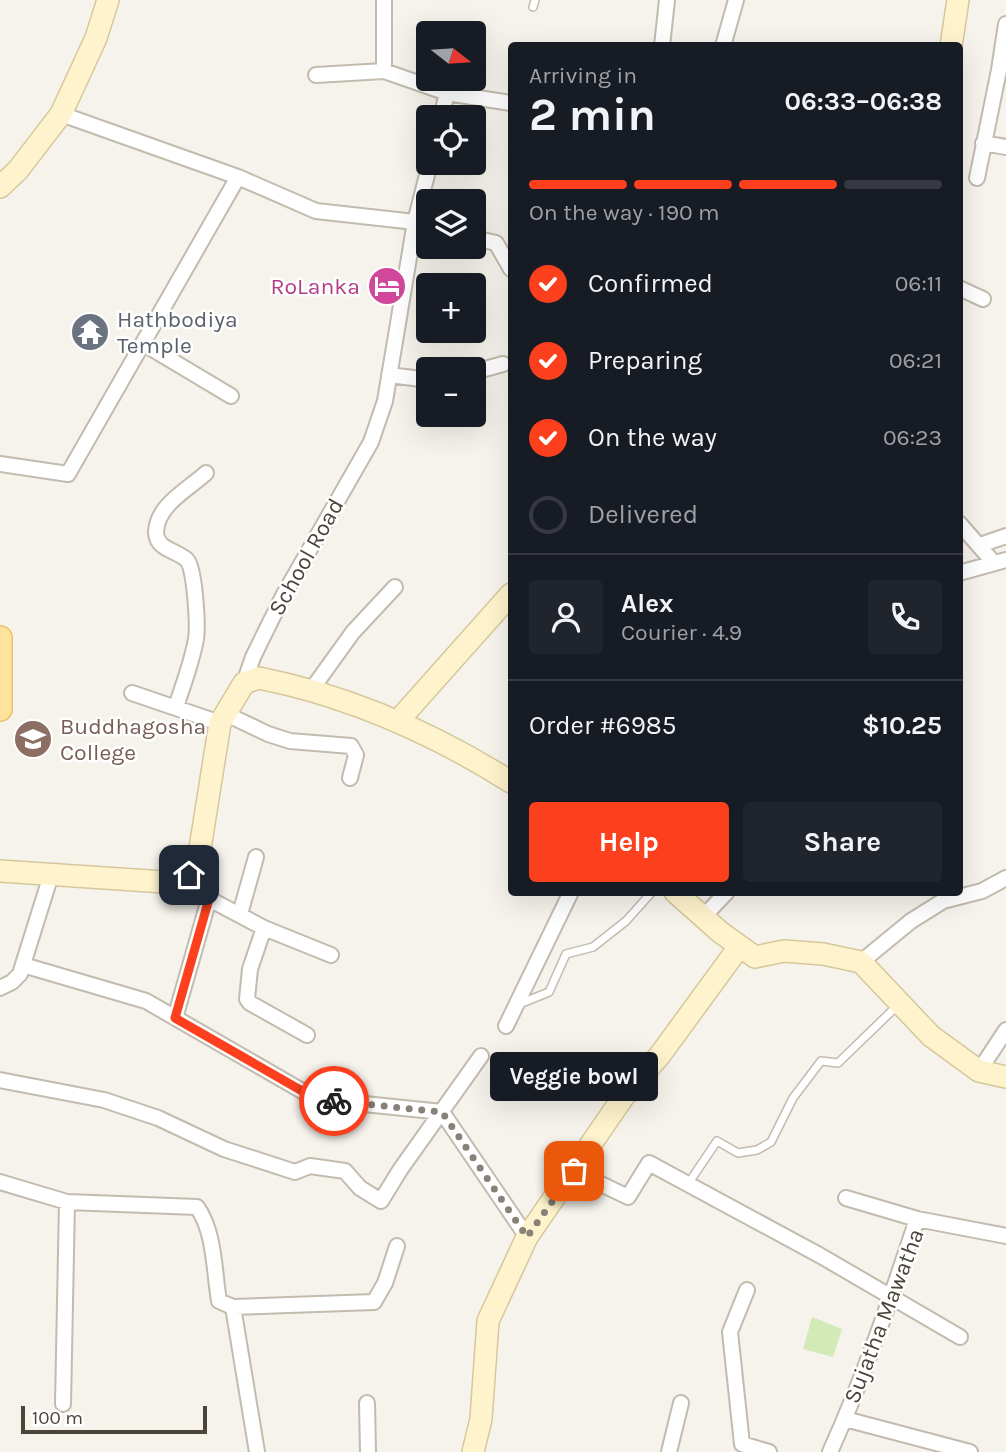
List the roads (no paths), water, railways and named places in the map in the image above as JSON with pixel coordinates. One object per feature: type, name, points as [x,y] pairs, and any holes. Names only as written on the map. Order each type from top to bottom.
[{"type":"main road","points":[[0,652],[0,709]]},
{"type":"street","points":[[0,187],[18,170],[61,114],[96,38],[108,0]]},
{"type":"street","points":[[384,0],[384,71]]},
{"type":"street","points":[[662,42],[667,0]]},
{"type":"street","points":[[724,42],[736,0]]},
{"type":"street","points":[[952,42],[958,0]]},
{"type":"street","points":[[977,178],[1006,23]]},
{"type":"street","points":[[316,75],[384,71],[447,93],[508,103]]},
{"type":"street","points":[[444,105],[447,93]]},
{"type":"street","points":[[61,114],[238,177],[316,211],[416,223]]},
{"type":"street","points":[[982,144],[1006,147]]},
{"type":"street","points":[[0,464],[68,474],[238,177]]},
{"type":"street","points":[[486,241],[496,243],[508,263]]},
{"type":"street","name":"School Road","points":[[179,883],[189,875],[198,861],[223,718],[244,683],[253,657],[283,596],[371,442],[385,401],[416,251]]},
{"type":"street","points":[[963,290],[983,299]]},
{"type":"street","points":[[144,344],[231,396]]},
{"type":"street","points":[[486,369],[503,364]]},
{"type":"street","points":[[389,375],[416,378]]},
{"type":"street","points":[[176,707],[197,637],[192,572],[187,560],[162,546],[156,536],[157,526],[168,503],[206,473]]},
{"type":"street","points":[[963,527],[1000,561]]},
{"type":"street","points":[[980,545],[1006,536]]},
{"type":"street","points":[[963,572],[1000,561]]},
{"type":"street","points":[[313,689],[353,632],[395,587]]},
{"type":"street","points":[[398,721],[508,597]]},
{"type":"street","points":[[244,683],[259,678],[313,689],[417,728],[508,780]]},
{"type":"street","points":[[132,693],[223,718],[290,741],[351,746],[356,755],[350,778]]},
{"type":"street","points":[[240,914],[256,858]]},
{"type":"street","points":[[0,871],[179,883],[264,928],[331,955]]},
{"type":"street","points":[[0,988],[20,974],[51,875]]},
{"type":"street","points":[[963,896],[982,891],[1006,877]]},
{"type":"street","points":[[506,1026],[568,896]]},
{"type":"street","points":[[680,896],[739,947],[755,957],[784,951],[823,954],[860,962],[930,1036],[979,1071],[1006,1077]]},
{"type":"street","points":[[704,916],[723,896]]},
{"type":"street","points":[[860,962],[911,921],[943,901],[962,896]]},
{"type":"street","points":[[175,1018],[209,899]]},
{"type":"street","points":[[264,928],[250,969],[247,999],[307,1035]]},
{"type":"street","points":[[473,1452],[481,1419],[488,1321],[527,1237],[624,1096],[660,1055],[739,947]]},
{"type":"street","points":[[23,965],[146,1001],[316,1099],[442,1112],[527,1237]]},
{"type":"street","points":[[979,1071],[1006,1030]]},
{"type":"street","points":[[0,1080],[104,1100],[158,1118],[224,1149],[295,1172],[310,1166],[345,1171],[360,1188],[381,1201],[481,1056]]},
{"type":"street","points":[[574,1171],[628,1197],[649,1163],[821,1256],[960,1337]]},
{"type":"street","points":[[0,1182],[67,1202],[197,1207],[203,1215],[211,1243],[219,1301],[233,1307],[374,1301],[385,1283],[397,1246]]},
{"type":"street","points":[[846,1198],[917,1219]]},
{"type":"street","points":[[63,1404],[67,1202]]},
{"type":"street","name":"Sujatha Mawatha","points":[[830,1452],[891,1297],[917,1219],[1006,1236]]},
{"type":"street","points":[[747,1290],[730,1332],[742,1444],[769,1452]]},
{"type":"street","points":[[233,1307],[257,1452]]},
{"type":"street","points":[[669,1452],[681,1403]]},
{"type":"street","points":[[367,1404],[368,1452]]},
{"type":"street","points":[[845,1419],[970,1452]]},
{"type":"lane","points":[[516,1006],[549,992],[566,954],[593,947],[626,920],[648,896]]},
{"type":"lane","points":[[688,1184],[718,1142],[738,1153],[757,1150],[771,1142],[793,1098],[821,1061],[838,1063],[900,1004]]},
{"type":"place","name":"RoLanka","points":[[387,286]]},
{"type":"place","name":"Hathbodiya Temple","points":[[90,332]]},
{"type":"place","name":"Buddhagosha College","points":[[33,739]]},
{"type":"place","name":"Veggie bowl","points":[[574,1171]]}]
